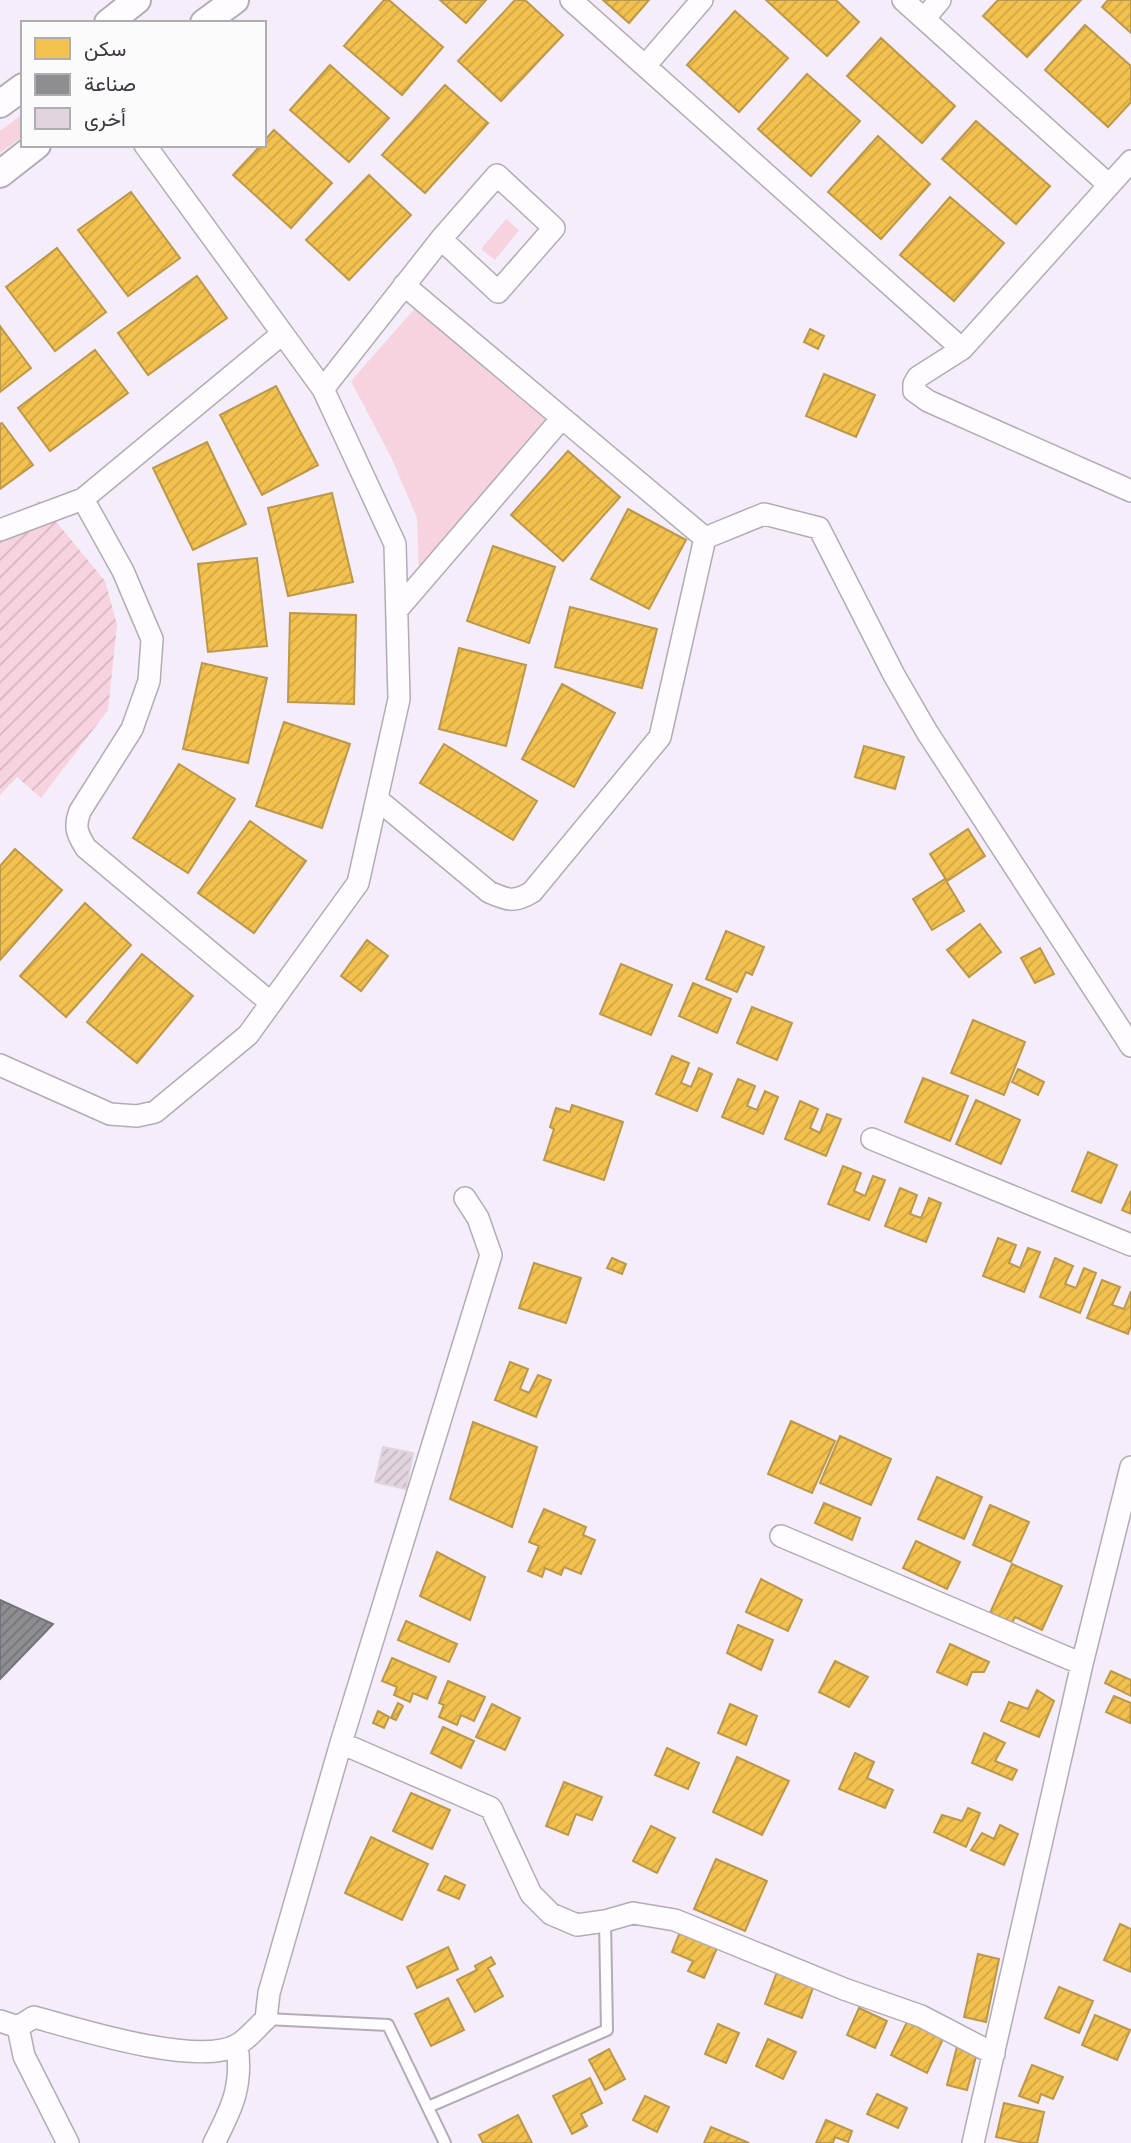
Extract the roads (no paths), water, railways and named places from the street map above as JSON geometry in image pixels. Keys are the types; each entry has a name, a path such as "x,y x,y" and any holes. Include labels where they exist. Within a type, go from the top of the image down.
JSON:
{"street":[{"path":"111,21 138,0"},
{"path":"207,21 235,0"},
{"path":"572,0 962,349"},
{"path":"645,66 702,0"},
{"path":"903,0 1109,185"},
{"path":"924,19 940,0"},
{"path":"0,104 21,88"},
{"path":"0,174 34,147"},
{"path":"0,1065 110,1114 137,1116 155,1112 248,1035 358,883 399,699 395,544 323,389 146,147"},
{"path":"1131,161 962,349 918,377 914,384 915,391 928,401 1131,491"},
{"path":"323,389 441,239 497,176 554,228 498,292 441,239"},
{"path":"404,285 705,538"},
{"path":"0,530 83,499 282,334"},
{"path":"397,610 562,418"},
{"path":"83,499 123,571 152,639 149,681 132,729 80,811 76,822 77,834 86,848 271,1003"},
{"path":"705,538 764,514 819,528 894,675 927,732 1131,1046"},
{"path":"376,799 489,892 505,900 520,899 532,892 660,737 705,538"},
{"path":"872,1139 1131,1245"},
{"path":"68,2143 9,2024 34,2017 169,2050 214,2050 237,2045 266,2019 269,1993 341,1744 491,1255 478,1218 465,1198"},
{"path":"973,2143 1082,1664 1131,1467"},
{"path":"782,1536 1082,1664"},
{"path":"341,1744 491,1808 531,1894 551,1914 577,1925 633,1913 675,1920 844,1989 921,2017 994,2054"},
{"path":"214,2143 234,2105 239,2061 237,2045"}],"lane":[{"path":"428,2107 607,2031 605,1921"},
{"path":"266,2019 387,2025 445,2143"}]}
